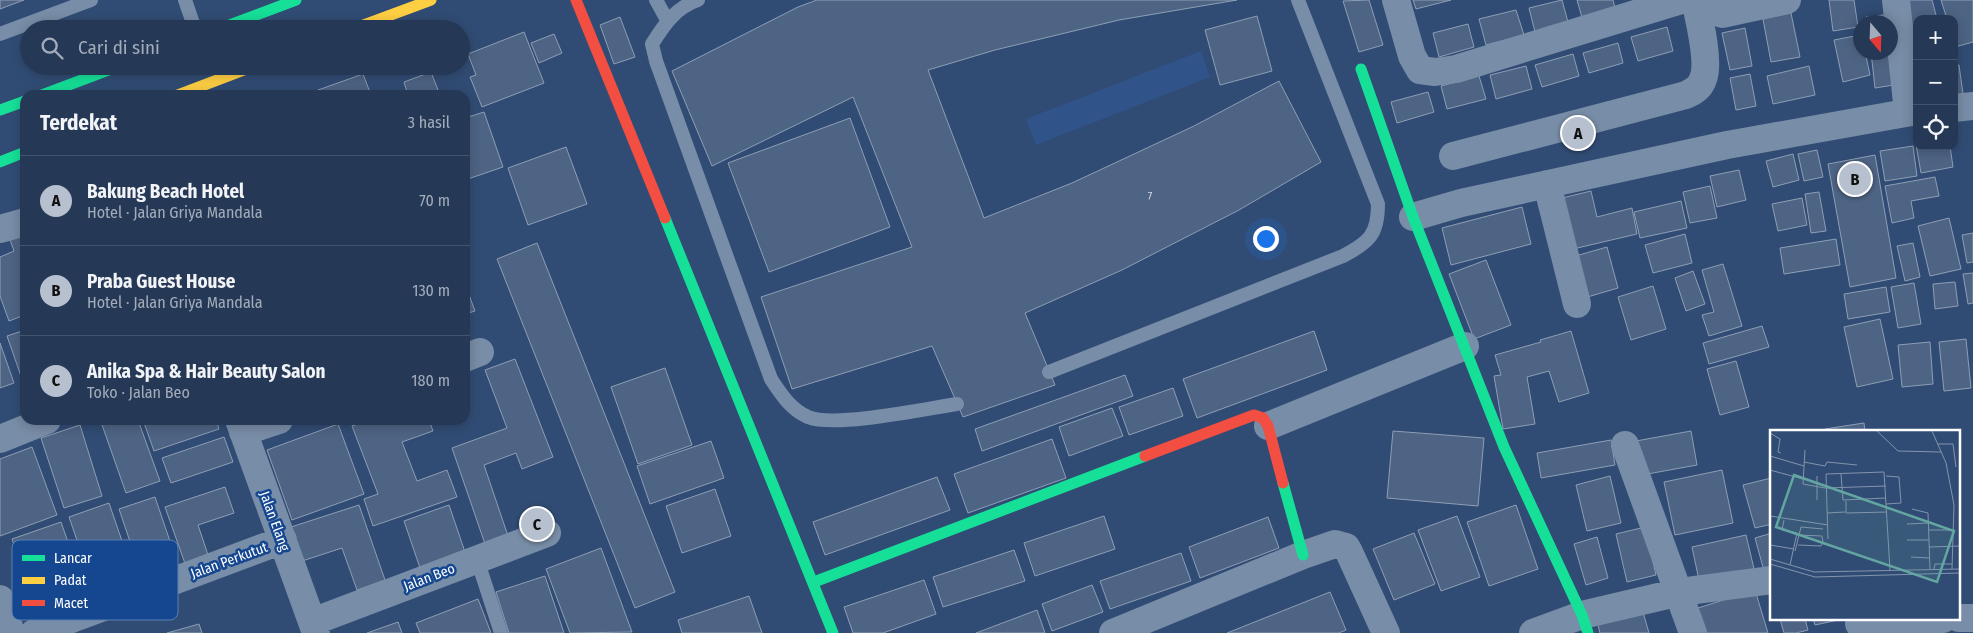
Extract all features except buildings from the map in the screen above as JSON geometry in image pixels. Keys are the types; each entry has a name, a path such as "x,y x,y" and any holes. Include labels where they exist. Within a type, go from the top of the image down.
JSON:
{"street":[{"path":"243,20 296,0"},
{"path":"377,20 431,0"},
{"path":"576,0 814,582 833,633"},
{"path":"1396,0 1412,56 1420,70 1435,72 1456,69 1681,0"},
{"path":"1453,156 1686,95 1698,89 1704,78 1705,54 1695,0"},
{"path":"1721,7 1787,0"},
{"path":"1413,216 1461,203 1735,143 1912,112 1896,0"},
{"path":"1361,69 1413,216 1504,447 1585,624"},
{"path":"55,90 95,75"},
{"path":"192,90 231,75"},
{"path":"0,110 20,103"},
{"path":"1958,108 1973,106"},
{"path":"0,162 20,154"},
{"path":"1547,184 1577,304"},
{"path":"0,229 20,223"},
{"path":"1268,426 1464,346"},
{"path":"814,582 1245,418 1259,416 1263,418 1268,426 1303,555"},
{"path":"0,439 35,425"},
{"name":"Jalan Elang","path":"241,426 314,627"},
{"path":"1625,445 1660,544 1680,592 1693,633"},
{"name":"Jalan Beo","path":"314,627 547,533"},
{"name":"Jalan Perkutut","path":"178,579 282,540"},
{"path":"1113,633 1303,555 1336,544 1346,547 1386,633"},
{"path":"1533,633 1585,624 1680,592 1770,580"},
{"path":"0,599 11,633"},
{"path":"1960,618 1973,618"},
{"name":"Jalan Perkutut","path":"34,633 69,620"},
{"path":"1860,625 1929,620"}],"lane":[{"path":"37,20 91,0"},
{"path":"185,0 192,20"},
{"path":"250,0 256,15"},
{"path":"656,0 667,20"},
{"path":"698,0 689,3 667,20 652,44 656,61 771,379 788,404 808,417 833,421 957,404"},
{"path":"1049,372 1343,256 1360,247 1373,235 1378,221 1378,204 1298,0"},
{"path":"0,34 20,27"},
{"path":"214,75 216,81"},
{"path":"477,560 501,633"}],"water":[{"path":"1201,51 1210,77 1036,145 1026,119"}],"traffic: fast":[{"path":"243,20 296,0"},
{"path":"1361,69 1413,217 1504,447 1582,615 1588,633"},
{"path":"55,90 95,75"},
{"path":"0,110 20,103"},
{"path":"0,162 20,154"},
{"path":"665,218 833,633"},
{"path":"814,582 1145,456"},
{"path":"1283,483 1303,555"}],"traffic: slow":[{"path":"377,20 431,0"},
{"path":"191,90 230,75"}],"traffic: jam":[{"path":"576,0 665,218"},
{"path":"1145,456 1254,415 1263,418 1268,426 1283,483"}],"place":[{"name":"Bakung Beach Hotel","path":"1578,133"},
{"name":"Praba Guest House","path":"1855,179"},
{"name":"Anika Spa & Hair Beauty Salon","path":"537,524"}]}
